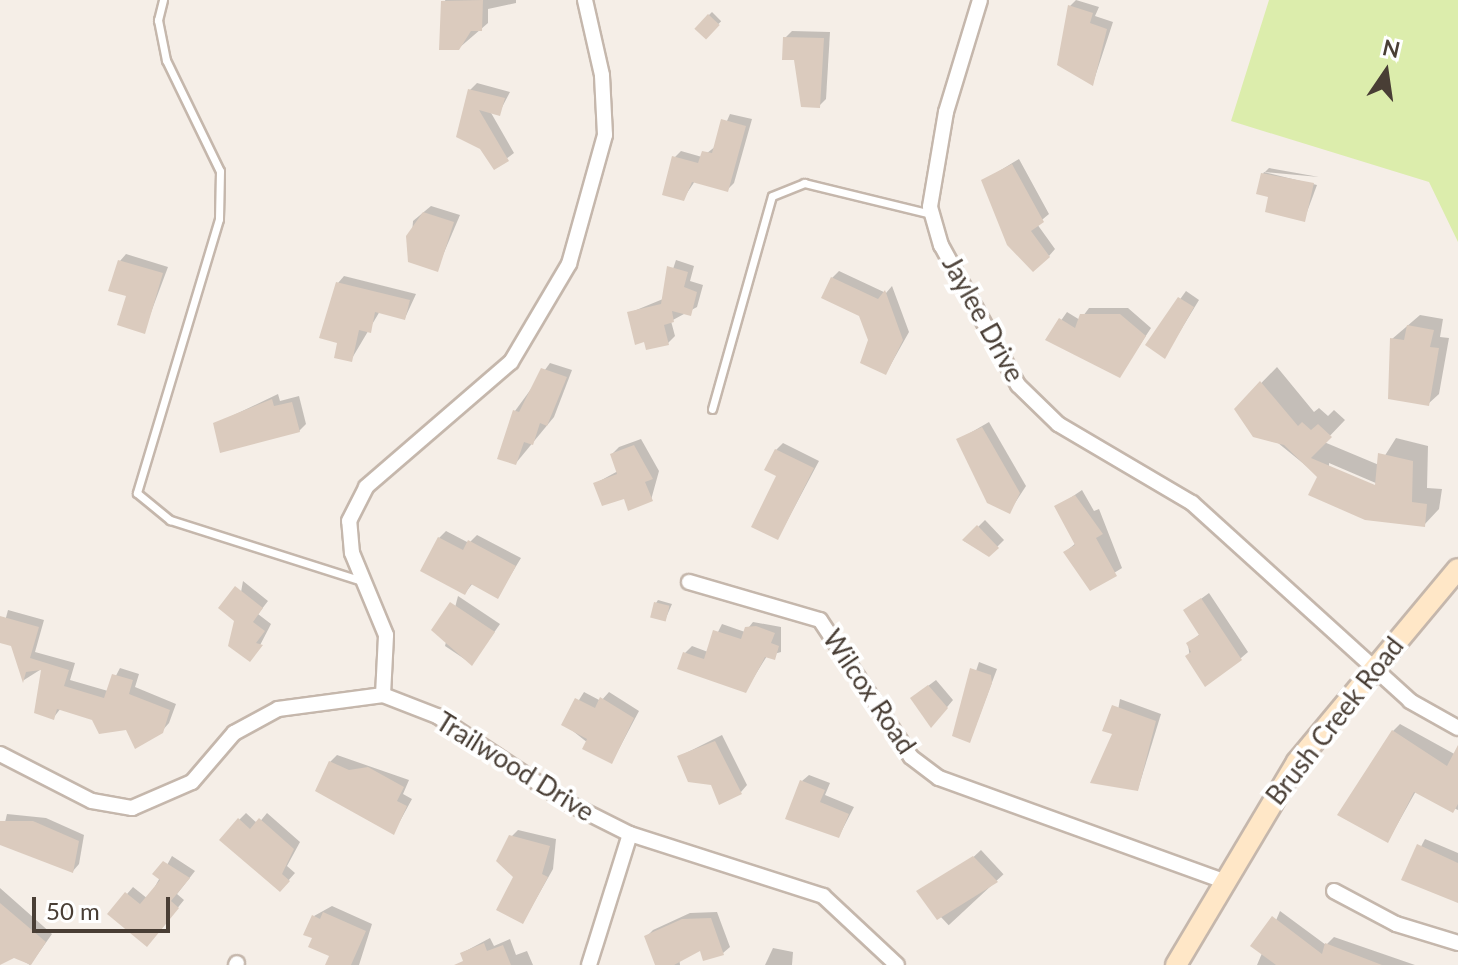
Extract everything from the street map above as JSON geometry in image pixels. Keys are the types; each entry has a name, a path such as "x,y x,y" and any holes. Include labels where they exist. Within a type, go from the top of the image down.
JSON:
{"street":[{"path":"0,754 92,801 132,808 192,782 234,733 278,709 383,695 386,635 352,553 349,521 366,487 511,362 548,306 590,210 605,135 602,75 585,0"},
{"name":"Jaylee Drive","path":"980,0 933,168 931,214 949,259 1033,402 1192,503 1410,701 1458,728"},
{"name":"Brush Creek Road","path":"1176,965 1279,788 1373,668 1458,569"},
{"name":"Wilcox Road","path":"689,582 820,620 911,757 939,778 1224,881"},
{"name":"Trailwood Drive","path":"383,695 463,730 568,803 630,834 823,896 897,965"},
{"path":"589,965 630,834"},
{"path":"1334,891 1396,924 1458,943"}],"lane":[{"path":"163,0 158,20 166,60 220,171 219,219 137,493 170,520 367,583"},
{"path":"712,409 772,196 804,183 931,214"}],"green space":[{"path":"1269,0 1458,0 1458,242 1429,182 1231,121"}],"building":[{"path":"483,0 482,31 471,31 459,50 439,50 441,1"},
{"path":"1068,5 1093,13 1090,23 1107,29 1093,86 1057,65"},
{"path":"708,14 720,25 706,40 694,29"},
{"path":"783,37 824,38 820,108 801,107 794,60 782,60"},
{"path":"468,89 505,98 500,116 479,110 509,161 494,170 480,149 456,137"},
{"path":"721,119 746,126 728,192 692,182 684,201 662,195 672,156 698,163 702,151 712,153"},
{"path":"1012,164 1044,222 1031,231 1050,257 1033,272 1007,245 981,180"},
{"path":"1261,173 1314,183 1305,222 1265,212 1268,197 1256,194"},
{"path":"423,212 454,222 438,272 408,262 406,236"},
{"path":"118,260 163,273 145,334 117,325 126,296 108,291"},
{"path":"667,266 688,272 684,287 697,292 691,316 672,311 674,322 664,325 669,345 646,350 644,342 635,345 627,312 661,304"},
{"path":"831,277 878,299 885,290 903,340 886,375 860,363 868,340 859,316 821,298"},
{"path":"336,282 410,300 405,320 375,312 371,333 359,330 352,362 334,358 337,343 319,338"},
{"path":"1178,297 1194,307 1165,359 1145,345"},
{"path":"1080,314 1120,314 1146,336 1120,378 1045,340 1059,318 1075,328"},
{"path":"1407,325 1434,330 1430,347 1439,348 1429,406 1388,399 1390,338 1404,340"},
{"path":"541,368 567,377 547,426 540,423 533,445 524,442 516,465 497,459 513,410 519,412"},
{"path":"1260,381 1298,426 1302,422 1311,430 1318,424 1332,437 1311,458 1375,485 1378,453 1413,461 1412,502 1427,504 1425,527 1365,520 1308,495 1317,477 1284,445 1253,437 1234,409"},
{"path":"272,399 274,406 292,402 300,432 220,453 213,423"},
{"path":"982,427 1020,493 1010,514 987,503 956,439"},
{"path":"634,445 653,479 645,482 653,501 628,511 624,499 602,506 593,483 617,474 610,454"},
{"path":"775,449 814,468 778,540 751,527 776,476 764,470"},
{"path":"1075,495 1103,534 1096,538 1117,576 1090,591 1063,552 1075,545 1054,506"},
{"path":"977,525 999,548 989,557 962,540"},
{"path":"438,537 463,550 468,540 516,566 498,599 471,584 465,595 420,571"},
{"path":"235,586 263,608 253,622 265,631 256,643 263,645 250,662 228,646 234,621 218,608"},
{"path":"1201,598 1242,660 1205,687 1185,656 1191,652 1186,643 1199,635 1183,610"},
{"path":"450,602 495,632 472,666 431,630"},
{"path":"654,602 670,606 666,621 650,618"},
{"path":"0,616 39,627 30,658 69,670 64,686 104,698 112,674 133,680 129,694 170,710 163,733 135,749 126,730 99,734 92,720 57,709 54,720 34,713 41,670 26,672 23,683 11,646 0,643"},
{"path":"756,626 775,633 771,643 779,646 775,660 765,657 746,693 677,669 683,652 704,659 713,630 741,639 745,627"},
{"path":"970,668 991,675 992,683 970,743 952,736"},
{"path":"928,685 948,708 931,728 910,698"},
{"path":"600,697 634,718 612,764 582,749 587,739 561,725 575,698 595,708"},
{"path":"1112,705 1156,721 1138,791 1090,783 1112,734 1102,731"},
{"path":"1392,730 1447,766 1458,745 1458,804 1453,813 1414,792 1388,843 1337,815"},
{"path":"715,741 742,794 719,805 711,785 688,782 677,756"},
{"path":"329,761 349,770 368,767 404,787 397,801 407,806 394,835 315,791"},
{"path":"800,780 825,790 820,802 849,814 839,838 785,819"},
{"path":"238,818 250,829 259,818 294,849 282,874 290,881 280,892 219,840"},
{"path":"0,821 33,821 79,841 73,873 0,845"},
{"path":"509,835 550,846 542,874 548,877 523,924 496,910 513,877 496,861"},
{"path":"1417,844 1458,863 1458,903 1401,880"},
{"path":"973,856 998,882 937,920 916,891"},
{"path":"163,861 190,878 171,901 179,908 147,947 107,914 125,892 140,904 160,880 152,874"},
{"path":"0,903 46,942 31,965 14,958 0,965"},
{"path":"323,912 366,931 351,965 325,965 329,956 308,947 312,938 303,935 312,915 320,919"},
{"path":"1272,916 1322,954 1325,943 1382,965 1276,965 1250,946"},
{"path":"711,918 724,955 703,961 700,951 674,965 655,965 644,936 682,919"},
{"path":"484,943 487,951 503,945 511,965 454,965 463,961 460,953"}]}
